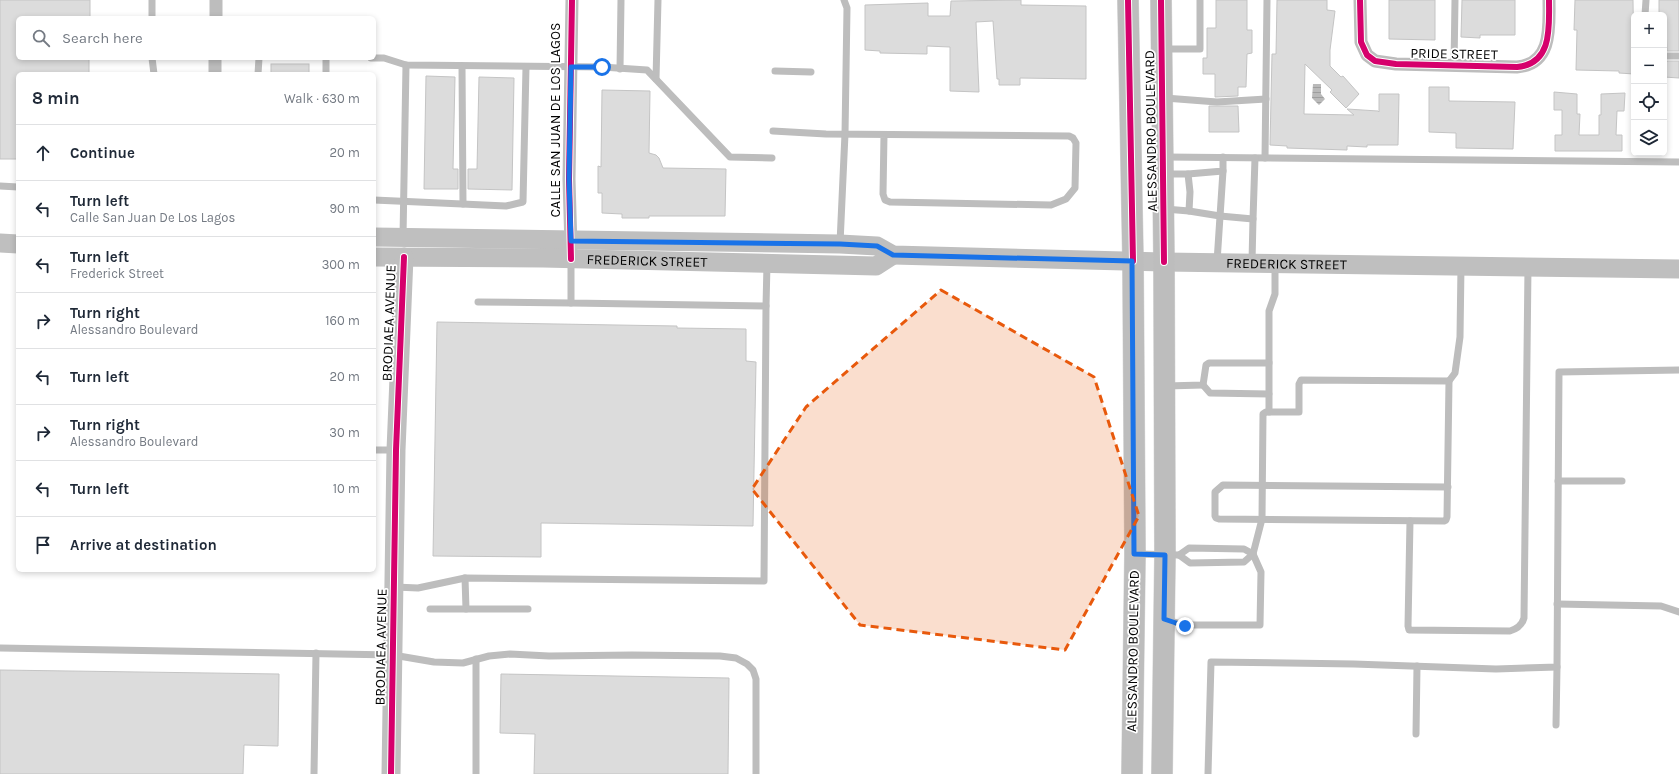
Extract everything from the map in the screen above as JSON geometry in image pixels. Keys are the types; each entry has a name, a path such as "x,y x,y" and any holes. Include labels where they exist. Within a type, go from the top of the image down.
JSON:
{"main road":[{"name":"ALESSANDRO BOULEVARD","path":"1128,0 1134,554 1132,774"},
{"name":"ALESSANDRO BOULEVARD","path":"1162,0 1164,386 1172,555 1164,619 1162,774"},
{"name":"FREDERICK STREET","path":"376,237 840,244 877,246 893,255 1164,262 1679,269"},
{"path":"0,243 16,244"},
{"path":"710,263 716,257 728,254 829,254 840,244"},
{"name":"FREDERICK STREET","path":"376,257 571,259 876,266 893,255"},
{"name":"BRODIAEA AVENUE","path":"391,774 396,450 404,257"}],"street":[{"path":"216,0 216,16"},
{"name":"CALLE SAN JUAN DE LOS LAGOS","path":"571,259 569,179 572,0"},
{"name":"PRIDE STREET","path":"1360,0 1361,42 1364,52 1375,61 1388,64 1523,67 1532,63 1538,58 1545,47 1548,38 1549,0"},
{"path":"215,60 215,72"}],"lane":[{"path":"152,0 152,16"},
{"path":"620,69 621,0"},
{"path":"656,79 658,0"},
{"path":"840,244 845,134 847,8 844,0"},
{"path":"1162,49 1200,49 1200,0"},
{"path":"1265,158 1267,0"},
{"path":"1454,66 1455,0"},
{"path":"1645,12 1646,0"},
{"path":"1667,56 1679,56"},
{"path":"376,58 384,58 406,65 602,67 647,70 730,157 772,158"},
{"path":"152,60 154,72"},
{"path":"258,60 258,72"},
{"path":"326,60 326,72"},
{"path":"403,238 406,65"},
{"path":"462,66 463,204"},
{"path":"376,200 404,200 506,206 523,202 526,67"},
{"path":"775,71 811,72"},
{"path":"1162,98 1217,102 1266,99"},
{"path":"773,131 884,135 1069,136 1073,138 1076,143 1075,188 1066,199 1051,205 890,202 885,200 882,194 884,135"},
{"path":"1643,156 1643,161"},
{"path":"1217,262 1224,158"},
{"path":"1163,166 1224,158 1679,162"},
{"path":"1252,263 1255,158"},
{"path":"1163,166 1188,174 1224,171"},
{"path":"1188,174 1190,192 1189,211"},
{"path":"0,186 16,187"},
{"path":"1164,208 1253,219"},
{"path":"571,259 571,303"},
{"path":"1269,412 1269,312 1275,294 1275,263"},
{"path":"394,587 418,588 465,578 764,581 767,264"},
{"path":"1448,487 1223,485 1215,492 1215,516 1219,519 1446,520 1448,487 1449,381 1455,373 1460,337 1461,266"},
{"path":"1410,521 1408,626 1410,630 1510,631 1516,629 1523,623 1528,267"},
{"path":"478,302 766,306"},
{"path":"1269,363 1209,363 1206,365 1203,385 1210,393 1269,394"},
{"path":"1556,725 1559,372 1679,370"},
{"path":"1134,554 1172,555 1190,563 1244,562 1253,554 1262,519 1263,414 1266,412 1299,412 1299,384 1301,380 1449,381"},
{"path":"1164,386 1203,385"},
{"path":"376,450 396,450"},
{"path":"1558,481 1622,482"},
{"path":"1164,619 1185,626 1260,625 1261,572 1253,554 1244,549 1190,548 1172,555"},
{"path":"465,578 466,609"},
{"path":"1557,604 1661,606 1679,612"},
{"path":"430,609 528,610"},
{"path":"0,648 393,655 434,662 463,663 489,656 510,654 549,656 691,655 736,658 747,664 753,670 756,679 756,774"},
{"path":"314,774 316,653"},
{"path":"476,659 476,774"},
{"path":"1208,774 1211,662 1354,664 1496,670 1557,667"},
{"path":"1416,734 1417,666"}],"highlighted area":[{"path":"941,290 1094,377 1139,516 1065,650 860,625 752,489 806,407"}],"shaded area":[{"path":"1313,84 1321,84 1321,94 1325,99 1319,105 1312,98"}],"building":[{"path":"0,0 90,0 90,16 16,16 16,60 89,60 89,72 16,72 16,159 0,159"},
{"path":"1021,0 1021,5 1086,6 1086,79 1020,78 1020,85 999,85 999,79 997,79 993,21 976,22 979,92 950,91 950,47 927,46 927,54 880,53 880,51 865,50 865,5 928,3 928,16 950,16 951,1"},
{"path":"1216,0 1247,0 1247,30 1252,30 1252,53 1247,54 1246,87 1238,87 1238,96 1215,97 1215,74 1203,74 1203,58 1207,58 1207,28 1216,28"},
{"path":"1277,0 1327,0 1327,10 1335,11 1330,50 1330,66 1341,77 1343,76 1359,94 1346,108 1330,92 1332,90 1305,64 1304,114 1354,115 1347,109 1379,112 1379,94 1399,94 1398,145 1367,145 1367,147 1347,146 1347,150 1287,148 1287,146 1270,145 1272,54 1276,54"},
{"path":"1389,0 1435,0 1435,40 1389,39"},
{"path":"1462,0 1515,0 1515,35 1480,35 1480,38 1461,37"},
{"path":"1575,0 1633,0 1633,12 1631,12 1631,74 1619,73 1619,71 1576,70 1577,30 1574,30"},
{"path":"1659,0 1679,0 1679,51 1667,51 1667,12 1659,12"},
{"path":"1679,61 1679,78 1667,77 1667,62"},
{"path":"271,64 309,64 309,72 271,72"},
{"path":"426,76 455,77 453,169 458,169 458,189 424,189"},
{"path":"479,77 514,78 512,190 468,189 468,169 477,169"},
{"path":"1429,87 1449,87 1449,101 1515,102 1513,149 1456,148 1456,133 1429,132"},
{"path":"602,90 650,91 649,153 656,155 659,158 663,168 726,169 725,216 649,216 649,218 622,218 622,214 602,213 602,193 598,193 598,166 601,167"},
{"path":"1554,92 1577,94 1577,114 1580,114 1579,135 1599,135 1601,94 1625,93 1624,111 1617,111 1616,135 1622,135 1622,151 1555,151 1555,135 1562,135 1562,110 1554,110"},
{"path":"1209,106 1238,106 1239,132 1209,132"},
{"path":"437,322 677,326 677,328 746,329 746,361 756,362 753,526 541,523 541,557 433,556"},
{"path":"0,670 279,674 278,746 244,745 243,774 0,774"},
{"path":"501,674 729,678 728,774 534,774 535,734 500,733"}],"cycle path":[{"path":"571,259 569,179 572,0"},
{"path":"1128,0 1133,261"},
{"path":"1161,0 1164,262"},
{"path":"1360,0 1361,42 1367,55 1375,61 1396,64 1517,67 1529,64 1537,59 1543,51 1548,32 1549,0"},
{"path":"391,774 396,450 404,257"}],"route":[{"path":"602,67 571,67 569,179 571,241 840,244 877,246 893,255 1132,261 1134,554 1165,555 1164,619 1185,626"}]}
